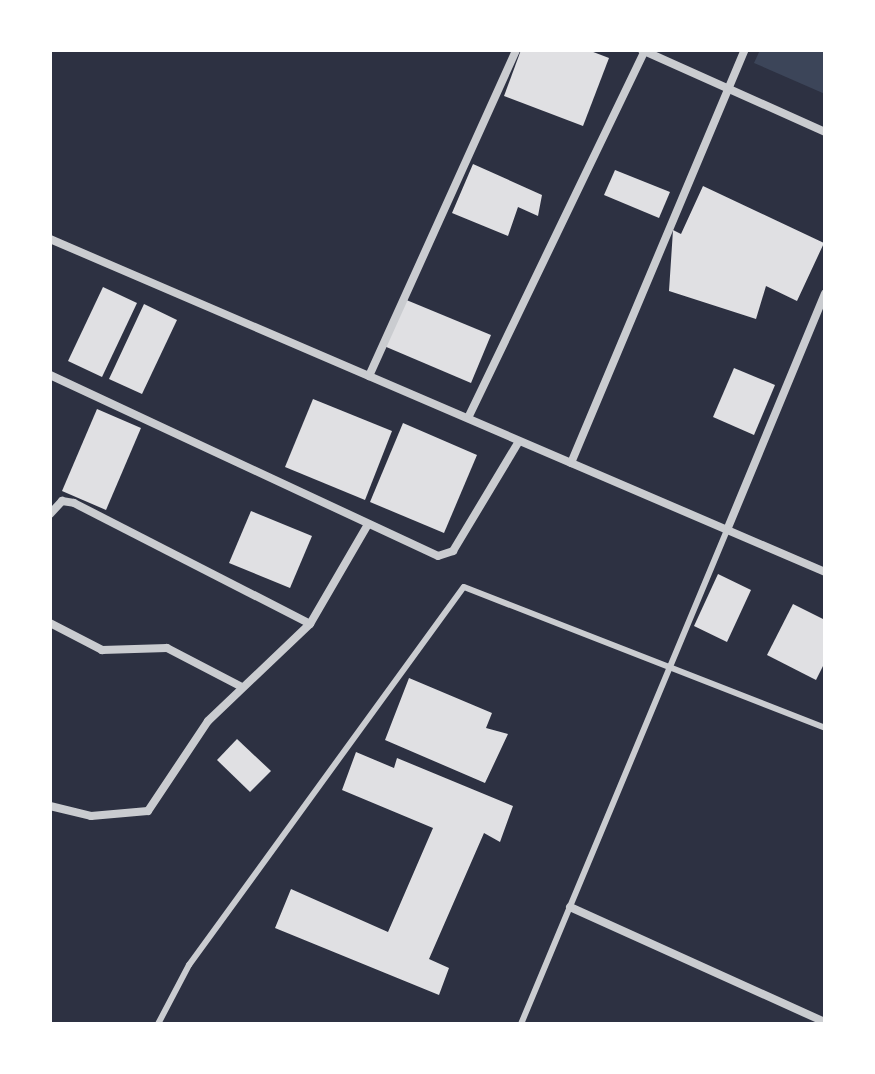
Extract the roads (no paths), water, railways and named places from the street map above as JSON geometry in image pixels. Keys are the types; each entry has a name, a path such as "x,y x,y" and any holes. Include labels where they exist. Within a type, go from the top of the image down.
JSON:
{"street":[{"path":"369,376 516,50"},
{"path":"571,463 745,50"},
{"path":"468,418 644,51 727,92 825,132"},
{"path":"50,239 468,418 518,443 825,572"},
{"path":"727,530 825,293"},
{"path":"50,375 367,526 447,556 518,443"},
{"path":"50,514 62,501 74,503 310,624"},
{"path":"50,806 91,816 148,811 208,721 310,624 367,526"},
{"path":"50,623 102,650 167,648 242,687"},
{"path":"570,907 825,1022"}],"lane":[{"path":"521,1024 727,530"},
{"path":"158,1024 189,965 456,591 473,588 825,728"}]}
